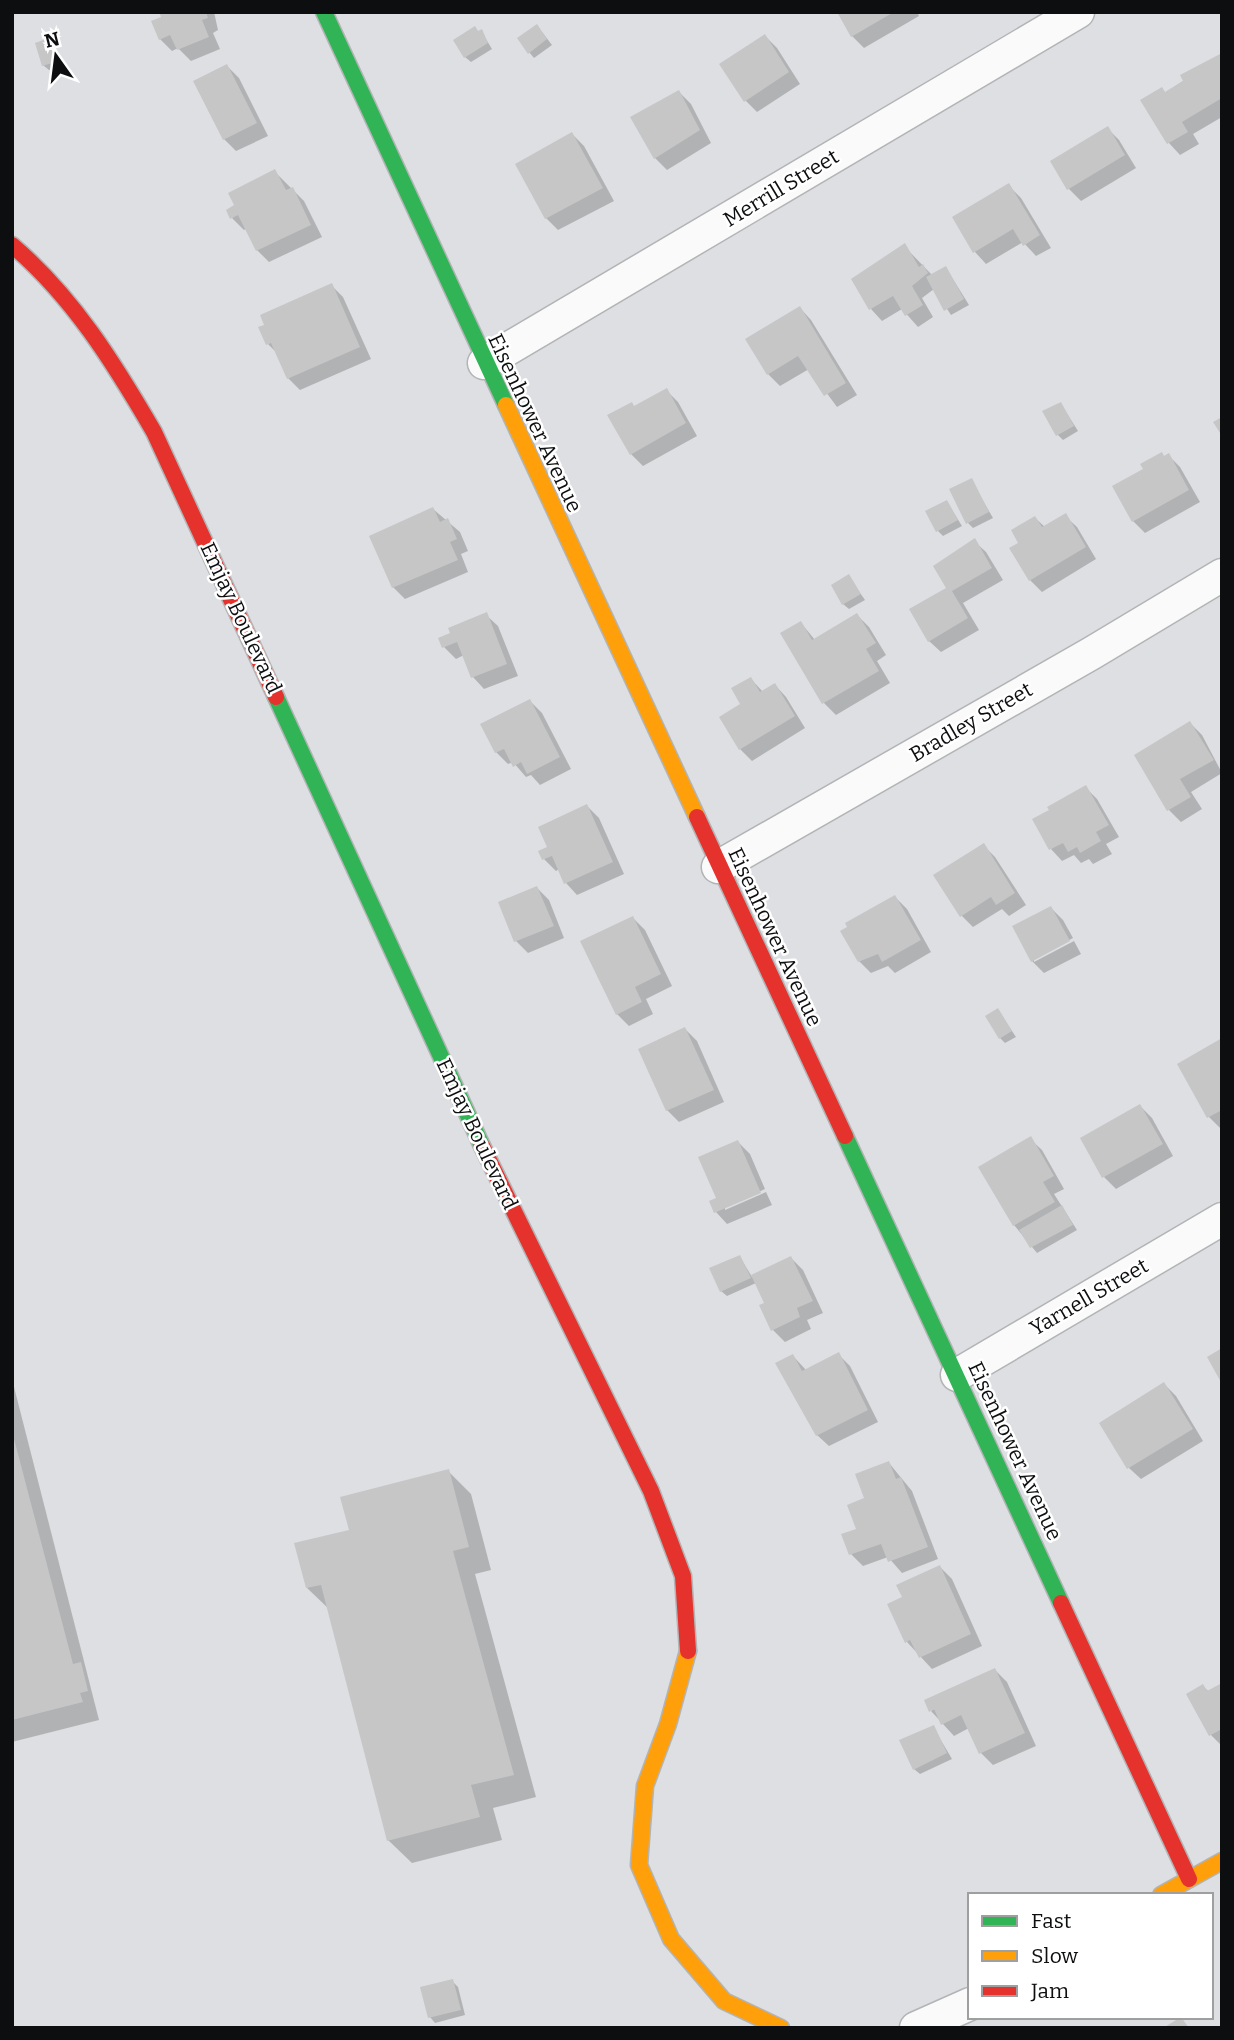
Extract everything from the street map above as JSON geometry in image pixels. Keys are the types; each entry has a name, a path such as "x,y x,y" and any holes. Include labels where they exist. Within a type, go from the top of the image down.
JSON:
{"street":[{"name":"Eisenhower Avenue","path":"324,12 484,363 957,1375 1189,1879"},
{"name":"Merrill Street","path":"484,363 1078,12"},
{"name":"Emjay Boulevard","path":"12,245 31,260 101,341 154,432 522,1232 651,1491 683,1576 688,1650 668,1724 645,1786 639,1865 671,1939 724,2001 781,2028"},
{"name":"Bradley Street","path":"719,867 1092,653 1222,575"},
{"name":"Yarnell Street","path":"957,1375 1222,1219"},
{"path":"1164,1893 1222,1861"},
{"path":"916,2028 968,2005"}],"building":[{"path":"159,12 206,12 208,18 202,20 209,37 177,50 170,35 159,40 151,21 161,17"},
{"path":"837,12 894,12 851,37"},
{"path":"537,24 547,39 528,54 517,38"},
{"path":"475,26 478,31 482,29 488,43 464,58 453,40"},
{"path":"765,34 789,72 744,102 719,64"},
{"path":"49,38 56,62 42,66 35,43"},
{"path":"1222,53 1222,98 1182,122 1188,132 1167,144 1140,100 1162,87 1165,92 1183,81 1180,75"},
{"path":"227,64 257,123 223,140 193,81"},
{"path":"679,90 700,130 654,159 630,117"},
{"path":"1108,126 1125,155 1067,190 1050,161"},
{"path":"572,132 603,188 545,219 515,164"},
{"path":"275,169 286,190 293,187 311,225 256,251 238,215 230,219 226,210 234,205 228,193"},
{"path":"1009,183 1040,235 1023,246 1013,229 973,253 952,217"},
{"path":"905,243 919,267 923,264 928,273 912,286 923,305 905,316 893,296 869,310 851,279"},
{"path":"946,266 964,299 944,311 926,277"},
{"path":"332,283 360,347 287,379 271,343 266,345 258,327 264,325 260,315"},
{"path":"800,306 846,383 824,396 798,356 767,375 745,339"},
{"path":"667,388 686,423 630,455 607,415 632,402 634,406"},
{"path":"1061,402 1074,426 1056,436 1042,411"},
{"path":"1222,417 1222,436 1213,422"},
{"path":"1162,452 1164,456 1169,453 1189,490 1132,522 1112,486 1143,469 1140,464"},
{"path":"972,478 989,512 966,524 949,489"},
{"path":"947,500 958,520 936,532 925,511"},
{"path":"433,507 440,522 448,518 457,539 450,542 458,560 392,588 369,536"},
{"path":"1066,513 1086,547 1029,581 1009,548 1018,543 1011,530 1035,516 1042,527"},
{"path":"975,538 992,568 952,591 968,618 928,642 909,609 946,588 933,566"},
{"path":"849,574 861,594 842,605 831,585"},
{"path":"487,612 507,664 471,678 457,642 442,648 438,638 450,633 448,628"},
{"path":"857,613 876,643 866,649 879,671 822,704 780,633 801,621 812,640"},
{"path":"751,677 760,692 775,683 795,716 739,750 719,717 740,704 731,688"},
{"path":"530,699 560,757 527,774 521,762 513,767 504,749 495,753 480,724"},
{"path":"1190,721 1214,760 1180,779 1191,797 1167,811 1134,755"},
{"path":"1086,785 1109,825 1096,832 1101,841 1080,853 1077,847 1068,852 1063,843 1049,850 1032,819 1049,810 1047,807"},
{"path":"587,804 613,862 564,884 552,856 542,860 538,851 547,847 538,827"},
{"path":"984,843 1015,893 996,905 991,897 960,917 933,875"},
{"path":"537,886 554,926 514,942 498,902"},
{"path":"895,895 921,940 882,962 878,954 858,962 840,931 847,927 845,923"},
{"path":"1051,906 1070,941 1031,962 1012,926"},
{"path":"633,916 661,974 635,987 642,1002 616,1015 580,941"},
{"path":"998,1008 1012,1031 999,1039 985,1016"},
{"path":"685,1027 714,1090 666,1111 638,1049"},
{"path":"1222,1038 1222,1110 1207,1118 1177,1064"},
{"path":"1140,1104 1163,1144 1102,1178 1080,1138"},
{"path":"1031,1136 1054,1176 1043,1182 1055,1202 1013,1226 978,1167"},
{"path":"738,1140 761,1193 714,1213 709,1201 716,1198 698,1157"},
{"path":"1062,1205 1073,1225 1030,1248 1019,1230"},
{"path":"740,1255 751,1278 720,1292 709,1268"},
{"path":"791,1256 813,1301 797,1308 800,1317 771,1331 759,1305 764,1303 751,1275"},
{"path":"1222,1348 1222,1384 1207,1357"},
{"path":"839,1352 868,1410 816,1436 775,1363 793,1354 802,1371"},
{"path":"1164,1382 1193,1429 1127,1469 1099,1423"},
{"path":"12,1431 73,1664 81,1662 88,1691 80,1693 83,1702 12,1720"},
{"path":"889,1461 896,1479 901,1477 928,1547 888,1562 881,1544 849,1555 841,1534 856,1529 847,1505 864,1498 855,1474"},
{"path":"449,1469 469,1547 453,1551 514,1775 471,1785 480,1817 387,1841 321,1585 306,1588 294,1543 349,1530 340,1497"},
{"path":"940,1565 971,1634 919,1658 910,1640 905,1643 887,1604 902,1597 896,1585"},
{"path":"995,1668 1025,1733 979,1754 961,1715 941,1725 934,1709 929,1712 924,1700"},
{"path":"1222,1683 1222,1729 1209,1736 1186,1694 1203,1684 1207,1691"},
{"path":"934,1725 947,1753 913,1770 899,1740"},
{"path":"453,1979 461,2010 428,2018 420,1987"},
{"path":"1182,2019 1189,2028 1163,2028"}],"traffic: fast":[{"path":"324,12 506,405"},
{"path":"276,697 482,1146"},
{"path":"845,1136 1061,1603"}],"traffic: slow":[{"path":"506,405 697,817"},
{"path":"688,1651 668,1724 645,1786 639,1865 671,1939 724,2001 781,2028"},
{"path":"1165,1893 1222,1861"}],"traffic: jam":[{"path":"12,245 54,286 91,332 154,432 276,697"},
{"path":"697,817 845,1136"},
{"path":"482,1146 651,1491 683,1576 688,1651"},
{"path":"1061,1603 1189,1879"}]}
